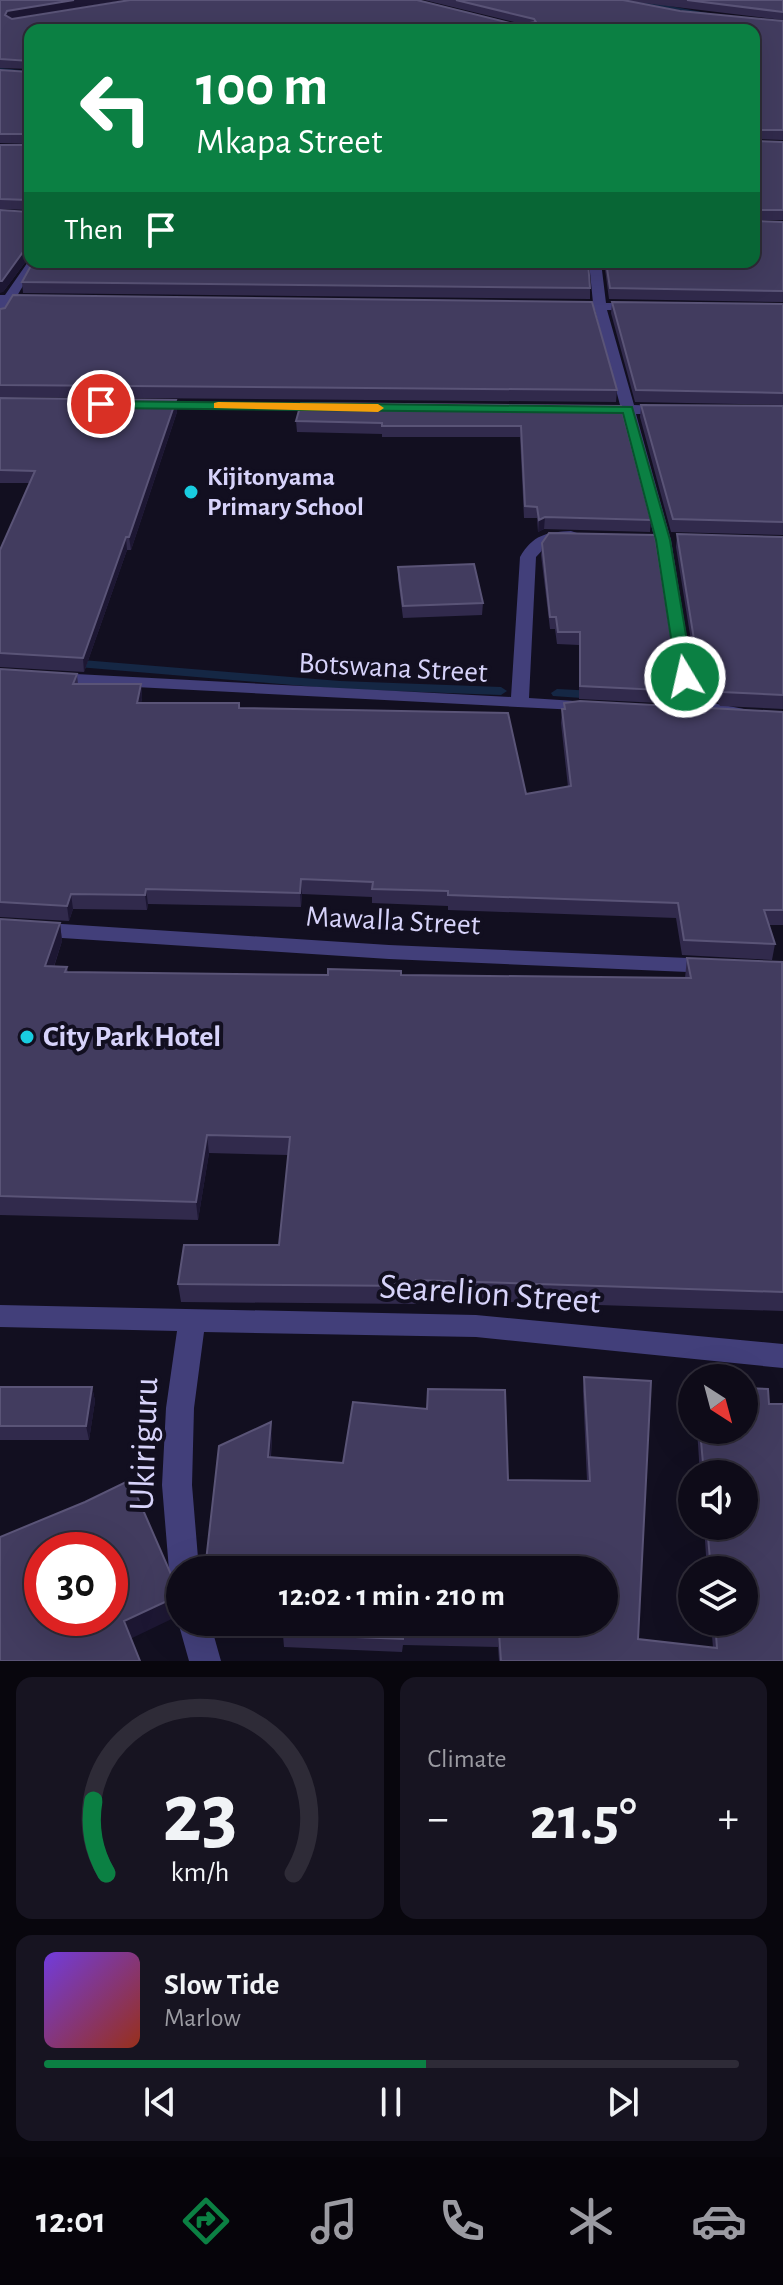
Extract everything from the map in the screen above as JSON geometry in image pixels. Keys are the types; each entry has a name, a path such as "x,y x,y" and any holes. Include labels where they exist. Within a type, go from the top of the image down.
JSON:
{"street":[{"path":"0,315 4,299 27,268"},
{"path":"596,268 600,307 663,540 689,704 758,717 678,713"},
{"path":"4,299 45,301"},
{"path":"554,306 646,308"},
{"path":"133,404 336,407"},
{"path":"584,409 690,410"},
{"path":"520,703 528,557 535,543 544,537 589,537"},
{"name":"Botswana Street","path":"0,675 615,709"},
{"name":"Mawalla Street","path":"0,927 389,952 739,968"},
{"name":"Searelion Street","path":"0,1316 476,1326 783,1356"},
{"name":"Ukiriguru","path":"183,1556 178,1470 180,1408 192,1320"},
{"path":"198,1636 205,1661"}],"building":[{"path":"0,0 74,0 7,11 5,15 12,19 130,0 417,0 514,24 24,24 24,61 0,59"},
{"path":"456,0 623,0 680,11 783,21 783,130 760,130 760,24 524,24 536,22"},
{"path":"687,0 783,0 783,12"},
{"path":"0,70 24,72 24,134 0,134"},
{"path":"760,141 783,142 783,210 760,210"},
{"path":"0,145 24,145 24,200 0,199"},
{"path":"0,210 24,212 24,251 2,281 0,281"},
{"path":"760,221 783,222 783,291 610,288 607,268 760,268"},
{"path":"30,268 588,268 590,288 22,282"},
{"path":"13,295 592,302 617,390 0,385 0,309 5,308"},
{"path":"612,302 783,304 783,393 636,390"},
{"path":"0,398 176,400 83,658 0,653 0,550 35,471 0,470"},
{"path":"301,403 621,406 651,520 545,517 539,520 537,507 525,506 521,426 382,426 382,423 296,421"},
{"path":"641,405 783,406 783,522 673,519"},
{"path":"549,533 655,535 680,691 580,686 580,632 558,632 556,617 550,617 542,543"},
{"path":"677,534 783,537 783,695 722,692 719,687 701,683"},
{"path":"474,564 483,603 403,606 398,567"},
{"path":"0,669 77,674 73,684 141,684 137,703 239,703 239,708 508,713 526,794 571,786 562,709 565,709 564,703 580,701 783,712 783,910 764,910 775,944 684,940 678,903 448,895 448,891 372,889 373,882 301,879 300,893 146,889 145,895 71,894 67,906 0,902"},
{"path":"0,919 60,923 45,966 67,967 65,972 328,975 328,969 401,971 401,975 691,978 687,958 782,962 783,1292 416,1280 416,1286 178,1284 184,1245 279,1245 290,1137 207,1135 196,1202 0,1196"},
{"path":"584,1377 651,1381 638,1639 717,1648 716,1636 758,1636 758,1556 710,1556 708,1540 758,1540 758,1460 703,1460 701,1444 758,1444 758,1389 768,1389 769,1404 783,1404 783,1661 501,1661 499,1636 618,1636 618,1556 207,1556 219,1446 271,1422 268,1457 343,1463 353,1402 427,1409 428,1389 505,1390 508,1480 590,1481"},
{"path":"0,1387 92,1387 86,1426 0,1426"},
{"path":"130,1480 166,1563 166,1602 128,1619 128,1532 24,1532 24,1636 128,1636 128,1631 140,1661 0,1661 0,1537"},
{"path":"331,1636 403,1636 403,1639"}],"waterway":[{"path":"628,0 715,15"},
{"path":"0,70 24,72"},
{"path":"70,663 340,685 501,691"},
{"path":"557,693 596,695"}],"slow traffic":[{"path":"218,406 378,408"}],"place":[{"name":"Kijitonyama Primary School","path":"191,492"},
{"name":"City Park Hotel","path":"27,1037"}],"route":[{"path":"101,404 628,409 663,540 685,677"}]}
